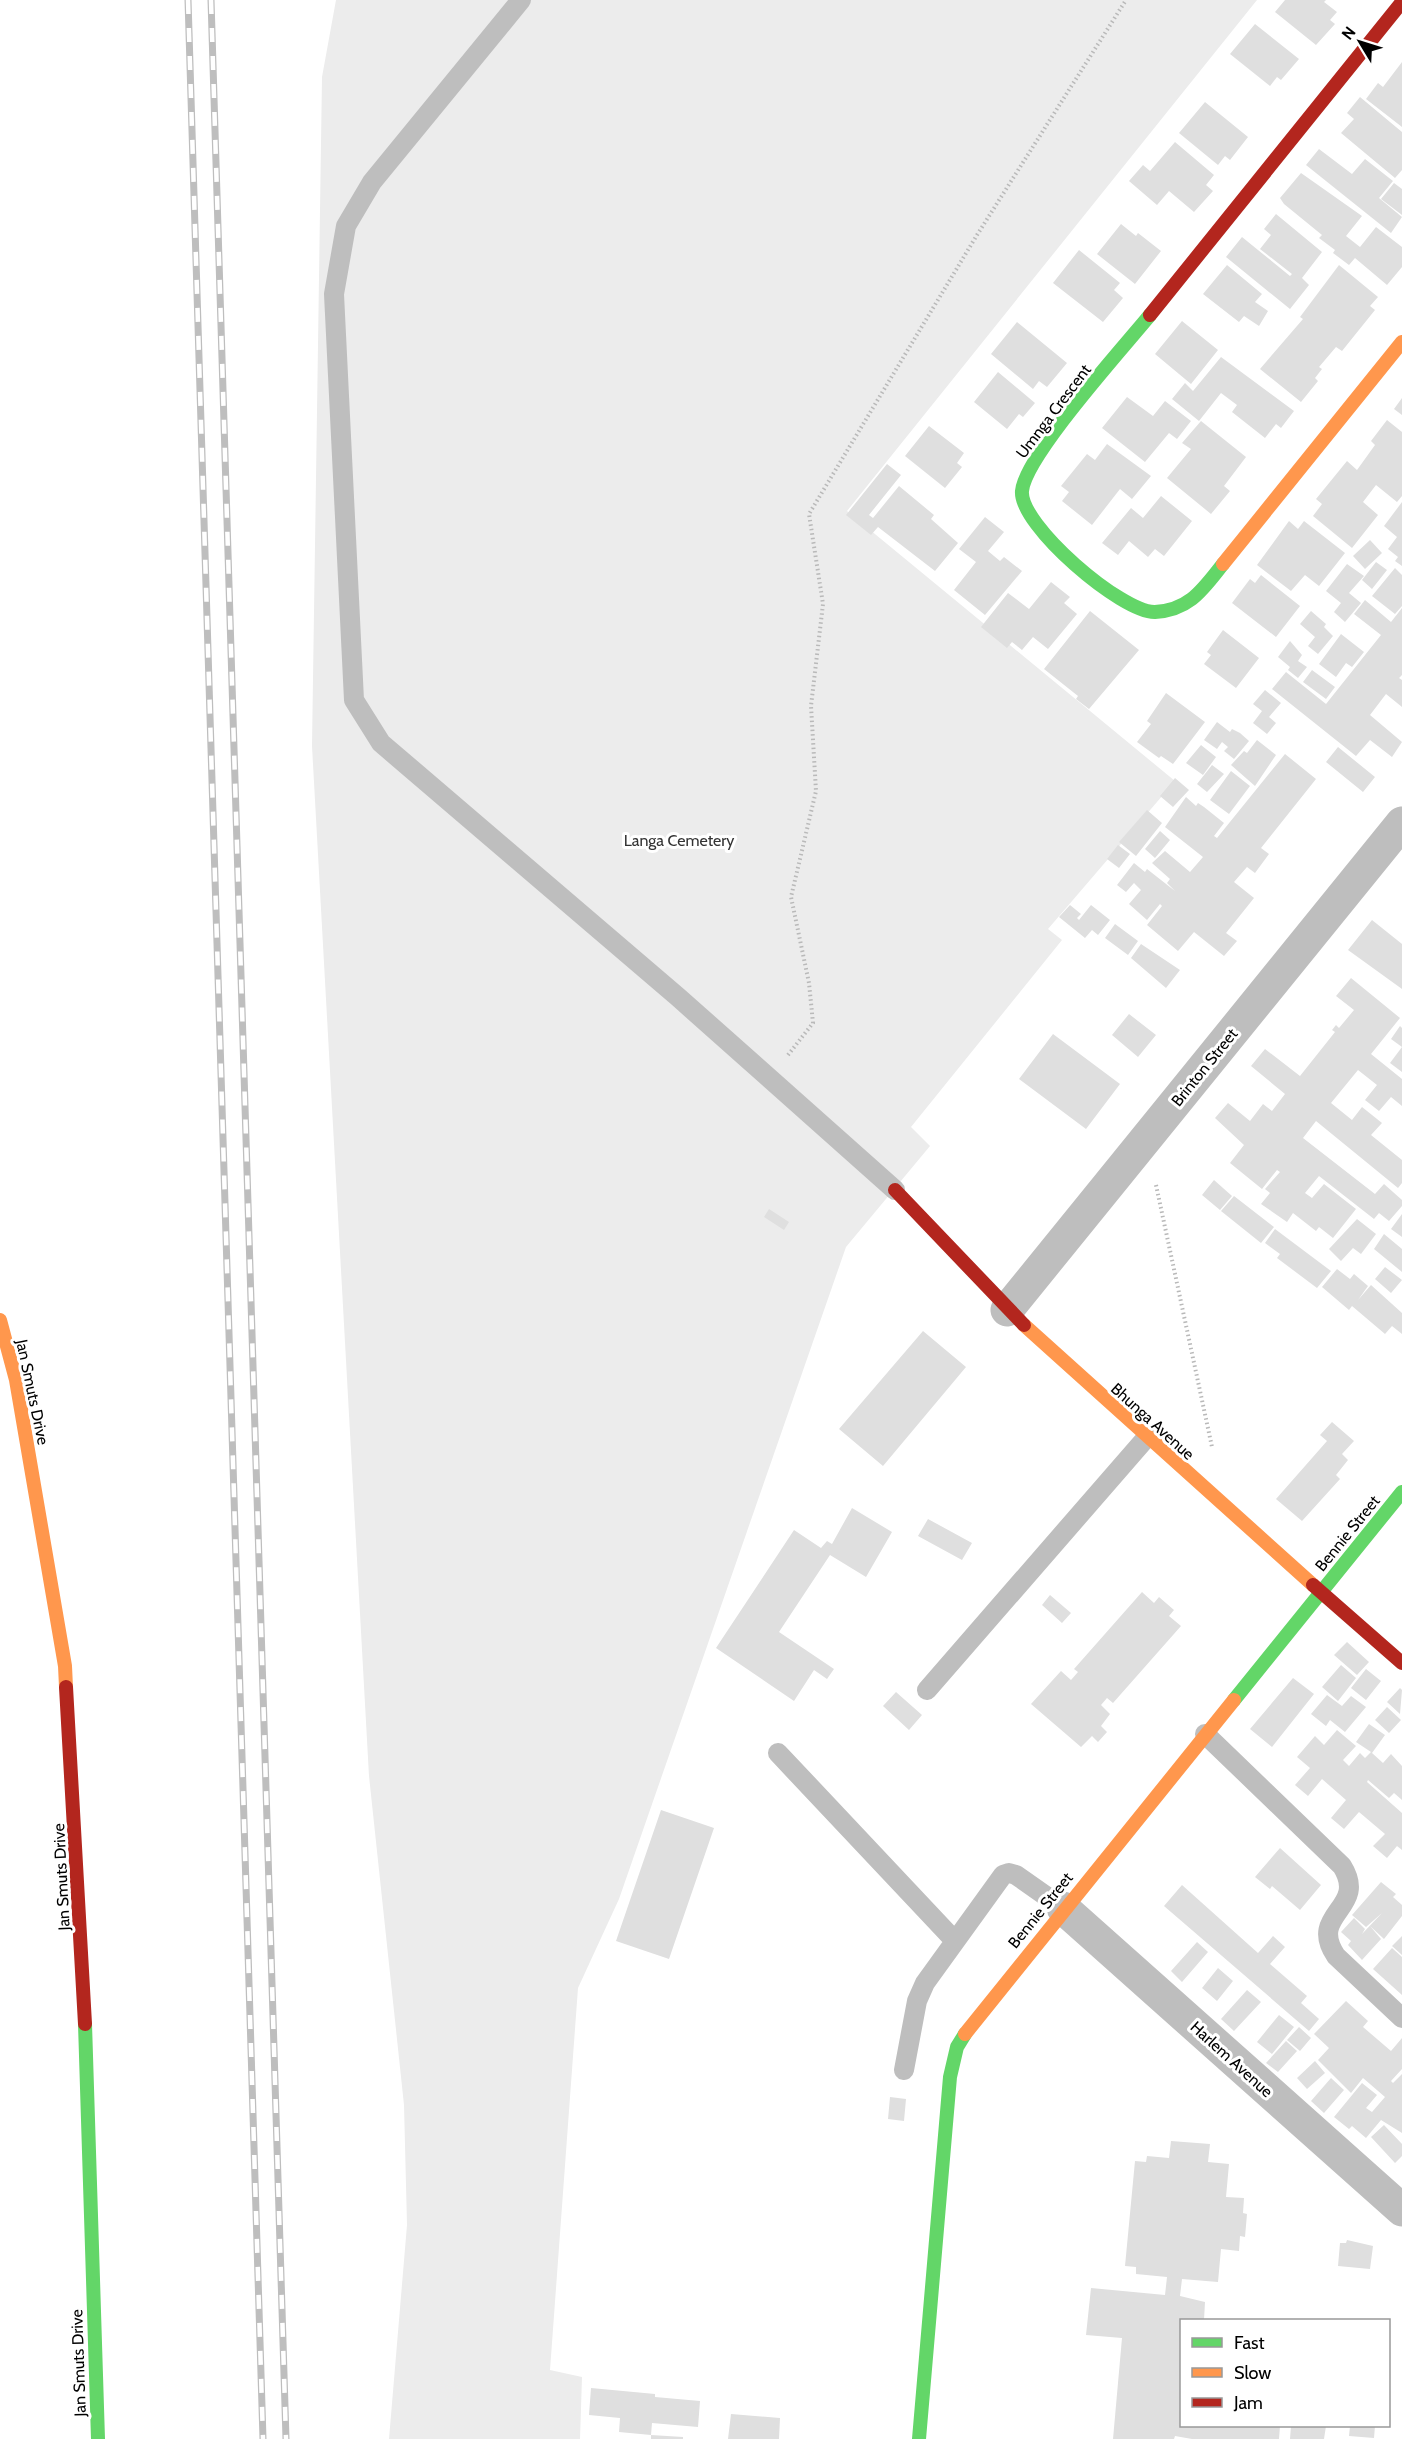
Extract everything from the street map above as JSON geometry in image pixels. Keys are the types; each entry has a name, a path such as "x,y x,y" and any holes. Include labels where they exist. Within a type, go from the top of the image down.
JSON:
{"street":[{"name":"Umnga Crescent","path":"1402,2 1035,457 1022,484 1023,505 1038,529 1073,561 1140,610 1166,612 1194,600 1402,342"},
{"name":"Brinton Street","path":"1006,1310 1402,823"},
{"name":"Bhunga Avenue","path":"895,1190 1006,1310 1202,1488 1402,1663"},
{"name":"Jan Smuts Drive","path":"0,1320 16,1380 65,1666 83,1971 98,2439"},
{"name":"Bennie Street","path":"919,2439 950,2077 957,2047 973,2021 1063,1908 1402,1492"},
{"name":"Harlem Avenue","path":"1063,1908 1402,2210"}],"lane":[{"path":"521,0 372,182 346,226 334,294 354,700 381,743 895,1190"},
{"path":"927,1690 1147,1437"},
{"path":"1205,1734 1342,1866 1349,1878 1350,1892 1327,1929 1328,1944 1336,1956 1402,2018"},
{"path":"778,1753 955,1941"},
{"path":"904,2070 917,2001 925,1983 1003,1875 1009,1873 1063,1908"}],"path":[{"path":"770,1079 813,1023 809,983 791,897 816,791 810,706 823,604 809,514 976,235 1126,0"},
{"path":"1135,1153 1152,1166 1217,1468 1202,1488"}],"green space":[{"name":"Langa Cemetery","path":"336,0 1257,0 847,511 1175,781 1048,929 1062,940 911,1127 930,1146 846,1247 619,1899 578,1988 550,2370 582,2377 580,2439 389,2439 407,2225 404,2105 369,1776 312,746 322,77"}],"building":[{"path":"1285,0 1326,0 1324,2 1337,12 1330,20 1335,24 1316,45 1275,12"},
{"path":"1255,24 1299,59 1281,80 1277,77 1270,86 1230,54"},
{"path":"1402,62 1402,127 1366,99 1378,83 1383,87"},
{"path":"1360,97 1402,132 1402,170 1395,178 1341,133 1354,119 1347,113"},
{"path":"1205,102 1248,137 1230,160 1225,156 1218,165 1179,133"},
{"path":"1175,142 1214,175 1206,185 1213,191 1194,212 1169,191 1157,205 1129,181 1143,165 1150,171"},
{"path":"1319,149 1352,174 1365,159 1393,181 1379,198 1402,217 1391,233 1306,165"},
{"path":"1301,173 1362,216 1346,236 1360,247 1376,227 1402,247 1402,267 1387,285 1355,258 1349,265 1333,253 1335,250 1319,238 1322,235 1284,204 1280,198"},
{"path":"1394,183 1402,189 1402,215 1381,199"},
{"path":"1276,214 1322,252 1302,278 1309,285 1290,309 1226,257 1242,237 1290,276 1292,274 1260,249 1271,235 1264,229"},
{"path":"1121,224 1136,236 1138,233 1161,251 1135,284 1097,254"},
{"path":"1079,250 1120,283 1114,290 1123,298 1103,322 1053,283"},
{"path":"1227,265 1262,294 1255,302 1268,311 1259,326 1244,316 1239,322 1203,294"},
{"path":"1339,265 1378,297 1370,306 1375,310 1342,351 1336,347 1319,367 1322,369 1315,378 1318,381 1301,402 1260,369 1303,319 1300,317"},
{"path":"1182,321 1218,350 1191,384 1155,354"},
{"path":"1017,322 1067,363 1047,387 1039,381 1033,389 991,354"},
{"path":"1221,357 1294,411 1281,428 1276,424 1265,438 1232,412 1237,405 1221,393 1199,421 1172,399 1185,383 1193,391"},
{"path":"998,372 1035,403 1023,417 1019,414 1007,429 974,402"},
{"path":"1127,397 1153,416 1165,401 1191,421 1177,439 1169,433 1145,462 1102,428"},
{"path":"1402,398 1402,415 1394,409"},
{"path":"1387,420 1402,432 1402,496 1397,502 1376,485 1363,502 1378,515 1352,548 1313,516 1322,504 1316,499 1347,461 1357,470 1375,445 1371,441"},
{"path":"1201,421 1246,457 1224,486 1230,491 1211,514 1167,478 1191,449 1182,443"},
{"path":"929,426 964,453 957,463 962,467 945,488 905,456"},
{"path":"1107,444 1151,476 1132,499 1120,489 1092,525 1062,501 1069,492 1061,486 1087,454 1095,460"},
{"path":"887,464 901,475 869,515 873,518 899,486 934,515 931,519 958,543 935,571 878,527 871,535 846,515"},
{"path":"1161,496 1192,521 1164,556 1155,549 1148,557 1129,541 1118,555 1102,543 1131,508 1143,518"},
{"path":"1402,502 1402,566 1395,561 1398,557 1388,549 1397,537 1384,526"},
{"path":"985,517 1004,532 988,551 1000,561 1004,557 1022,571 985,615 954,590 976,562 959,549"},
{"path":"1289,521 1298,529 1304,521 1345,553 1319,586 1305,575 1291,591 1257,565"},
{"path":"1370,540 1382,553 1365,569 1353,556"},
{"path":"1376,562 1387,570 1372,589 1362,580"},
{"path":"1347,564 1364,576 1349,593 1361,603 1345,622 1334,612 1341,603 1326,591"},
{"path":"1395,568 1402,575 1402,606 1395,614 1372,596"},
{"path":"1261,575 1300,606 1276,637 1232,603 1250,579 1255,583"},
{"path":"1051,582 1070,597 1064,603 1077,614 1048,649 1033,637 1022,650 1012,642 1007,648 981,627 1008,593 1029,609"},
{"path":"1365,600 1391,622 1402,608 1402,675 1399,678 1402,680 1402,707 1386,694 1370,715 1402,742 1392,757 1370,740 1356,756 1272,689 1286,672 1326,704 1381,635 1354,614"},
{"path":"1090,611 1139,650 1089,709 1076,699 1078,696 1044,669"},
{"path":"1311,611 1326,624 1324,627 1333,636 1318,654 1308,646 1315,637 1300,624"},
{"path":"1223,630 1259,658 1236,688 1204,664 1211,655 1207,652"},
{"path":"1341,634 1364,652 1352,667 1346,663 1336,677 1319,664"},
{"path":"1290,641 1302,655 1298,661 1307,667 1298,678 1278,657"},
{"path":"1312,670 1335,687 1326,699 1303,682"},
{"path":"1265,690 1281,703 1269,717 1276,723 1267,734 1253,723 1262,711 1253,704"},
{"path":"1166,693 1205,722 1173,764 1161,756 1159,758 1137,742 1151,724 1147,721"},
{"path":"1217,722 1230,732 1232,729 1240,733 1249,741 1234,759 1224,751 1228,747 1222,742 1217,749 1204,740"},
{"path":"1257,740 1276,755 1255,786 1231,765 1244,751 1247,753"},
{"path":"1201,745 1216,757 1203,775 1186,763"},
{"path":"1338,747 1375,777 1363,792 1326,762"},
{"path":"1285,754 1316,779 1261,848 1269,854 1255,873 1247,867 1234,882 1254,898 1226,933 1237,941 1224,956 1194,932 1178,951 1147,925 1162,906 1160,904 1147,920 1129,904 1141,890 1134,883 1126,892 1117,885 1134,863 1145,872 1147,869 1175,891 1167,883 1170,879 1152,863 1165,851 1190,872 1203,857 1165,827 1186,797 1196,806 1198,803 1204,807 1224,823 1214,836 1217,838"},
{"path":"1212,765 1224,774 1207,792 1197,784"},
{"path":"1231,771 1250,786 1229,814 1210,800"},
{"path":"1175,778 1189,790 1173,807 1160,796"},
{"path":"1147,810 1162,823 1136,856 1119,842"},
{"path":"1160,831 1170,840 1155,858 1145,849"},
{"path":"1118,845 1130,854 1119,868 1107,859"},
{"path":"1070,905 1081,914 1077,918 1079,920 1091,905 1110,920 1098,935 1092,930 1085,938 1059,917"},
{"path":"1372,920 1402,944 1402,989 1348,950"},
{"path":"1115,924 1138,941 1128,955 1105,938"},
{"path":"1141,944 1180,970 1166,988 1131,958"},
{"path":"1351,978 1400,1018 1371,1054 1402,1079 1402,1106 1391,1097 1379,1111 1365,1100 1377,1085 1358,1070 1331,1103 1352,1120 1362,1107 1382,1123 1371,1135 1402,1160 1402,1183 1398,1188 1316,1121 1303,1138 1375,1194 1384,1184 1402,1200 1402,1206 1389,1221 1379,1213 1374,1219 1319,1176 1305,1193 1312,1198 1324,1184 1356,1209 1333,1238 1319,1227 1316,1231 1293,1213 1287,1222 1261,1204 1270,1193 1265,1189 1280,1172 1277,1170 1262,1189 1230,1163 1244,1145 1215,1118 1228,1103 1250,1121 1263,1104 1272,1111 1285,1094 1251,1066 1265,1049 1300,1076 1335,1032 1332,1030 1336,1025 1339,1028 1354,1010 1336,996"},
{"path":"1129,1014 1156,1035 1138,1057 1112,1035"},
{"path":"1400,1026 1402,1028 1402,1047 1391,1039"},
{"path":"1053,1034 1120,1084 1086,1129 1019,1079"},
{"path":"1402,1047 1402,1072 1390,1063"},
{"path":"1214,1180 1232,1196 1220,1210 1202,1195"},
{"path":"1234,1196 1274,1227 1261,1243 1221,1211"},
{"path":"769,1209 789,1222 784,1230 764,1217"},
{"path":"1402,1214 1402,1237 1391,1229"},
{"path":"1357,1219 1376,1234 1361,1254 1353,1248 1341,1261 1329,1249"},
{"path":"1275,1229 1331,1271 1317,1288 1277,1258 1280,1254 1265,1243"},
{"path":"1384,1234 1402,1249 1402,1272 1374,1249"},
{"path":"1385,1267 1402,1280 1391,1293 1375,1279"},
{"path":"1337,1269 1350,1279 1354,1274 1368,1286 1358,1300 1371,1285 1402,1313 1402,1334 1392,1326 1385,1334 1352,1306 1349,1310 1322,1287"},
{"path":"923,1331 966,1367 883,1466 839,1429"},
{"path":"1332,1422 1354,1441 1342,1454 1348,1460 1336,1475 1340,1479 1302,1521 1276,1499 1327,1441 1320,1435"},
{"path":"852,1508 892,1532 866,1577 830,1555 779,1632 834,1669 827,1679 814,1670 794,1701 716,1648 794,1530 821,1548 827,1541 832,1544"},
{"path":"928,1519 972,1543 962,1560 918,1536"},
{"path":"1142,1592 1154,1603 1159,1597 1174,1610 1169,1616 1181,1626 1113,1703 1107,1698 1101,1705 1110,1714 1101,1726 1107,1732 1098,1742 1092,1736 1081,1747 1031,1704 1061,1671 1071,1680 1078,1672 1074,1669"},
{"path":"1050,1595 1071,1613 1062,1623 1042,1605"},
{"path":"1347,1642 1369,1662 1357,1675 1334,1655"},
{"path":"1341,1665 1356,1678 1338,1701 1322,1687"},
{"path":"1366,1669 1381,1681 1366,1700 1351,1688"},
{"path":"1293,1678 1314,1694 1272,1747 1250,1729"},
{"path":"1400,1688 1402,1690 1400,1714 1387,1702"},
{"path":"896,1692 922,1715 909,1730 883,1706"},
{"path":"1327,1695 1342,1706 1351,1696 1366,1707 1345,1732 1330,1720 1326,1726 1311,1714"},
{"path":"1387,1707 1401,1720 1389,1733 1375,1720"},
{"path":"1369,1724 1385,1735 1372,1753 1383,1763 1391,1754 1402,1766 1402,1800 1394,1793 1389,1798 1368,1780 1367,1782 1402,1813 1402,1850 1397,1846 1387,1858 1373,1846 1385,1834 1359,1812 1344,1829 1331,1818 1346,1800 1322,1779 1308,1796 1295,1785 1310,1768 1297,1757 1315,1736 1324,1745 1337,1730 1356,1746 1343,1760 1349,1766 1360,1753 1365,1758 1371,1752 1356,1742"},
{"path":"661,1810 714,1828 669,1959 616,1941"},
{"path":"1280,1848 1321,1885 1300,1910 1272,1886 1270,1889 1255,1877"},
{"path":"1381,1882 1396,1894 1393,1897 1402,1905 1402,1916 1384,1939 1370,1926 1381,1939 1362,1960 1348,1945 1351,1941 1341,1932 1354,1918 1365,1929 1362,1934 1382,1913 1366,1927 1352,1915"},
{"path":"1182,1885 1258,1953 1273,1936 1285,1947 1270,1964 1307,1996 1301,2003 1319,2019 1309,2031 1164,1906"},
{"path":"1402,1936 1402,1955 1392,1946"},
{"path":"1197,1942 1208,1952 1182,1982 1171,1971"},
{"path":"1392,1948 1402,1957 1402,1995 1373,1969"},
{"path":"1218,1968 1233,1981 1217,2001 1202,1988"},
{"path":"1247,1990 1261,2002 1234,2031 1221,2019"},
{"path":"1346,2001 1368,2021 1363,2027 1391,2051 1402,2038 1402,2069 1391,2081 1393,2083 1402,2074 1402,2133 1381,2120 1366,2138 1352,2126 1349,2129 1334,2117 1362,2083 1377,2095 1366,2108 1372,2112 1385,2097 1363,2078 1351,2093 1318,2060 1329,2048 1314,2034"},
{"path":"1279,2015 1294,2027 1272,2054 1257,2042"},
{"path":"1299,2027 1311,2038 1300,2051 1287,2040"},
{"path":"1286,2041 1297,2051 1278,2072 1266,2063"},
{"path":"1315,2061 1325,2073 1307,2089 1297,2078"},
{"path":"1331,2078 1344,2090 1324,2113 1311,2101"},
{"path":"890,2097 906,2099 904,2121 888,2119"},
{"path":"1384,2125 1402,2144 1402,2156 1395,2163 1371,2137"},
{"path":"1171,2141 1210,2144 1208,2162 1229,2164 1226,2197 1244,2198 1243,2213 1247,2214 1245,2237 1240,2236 1239,2251 1221,2249 1218,2282 1182,2279 1180,2296 1205,2302 1204,2319 1180,2319 1180,2427 1280,2427 1279,2439 1192,2439 1175,2436 1174,2439 1113,2439 1122,2338 1086,2335 1091,2288 1165,2295 1167,2277 1136,2274 1136,2267 1125,2266 1135,2161 1146,2162 1147,2156 1169,2158"},
{"path":"1347,2240 1373,2246 1370,2269 1338,2266 1340,2243 1346,2243"},
{"path":"591,2388 700,2401 698,2427 652,2423 651,2435 619,2432 620,2418 589,2415"},
{"path":"731,2414 780,2418 779,2439 728,2439"},
{"path":"1291,2427 1326,2427 1324,2439 1290,2439"},
{"path":"1350,2427 1375,2427 1374,2438 1349,2436"},
{"path":"651,2435 683,2437 683,2439 651,2439"}],"railway":[{"path":"188,0 263,2439"},
{"path":"211,0 286,2439"}],"traffic: fast":[{"path":"1150,315 1077,402 1039,453 1027,475 1022,491 1026,506 1037,524 1075,565 1120,598 1140,608 1155,612 1187,603 1202,590 1223,564"},
{"path":"1234,1700 1402,1492"},
{"path":"85,2024 98,2439"},
{"path":"919,2439 950,2077 957,2047 965,2034"}],"traffic: slow":[{"path":"1223,564 1402,342"},
{"path":"0,1320 16,1380 65,1666 66,1687"},
{"path":"1024,1325 1313,1585"},
{"path":"965,2034 1234,1700"}],"traffic: jam":[{"path":"1150,315 1402,2"},
{"path":"895,1190 1024,1325"},
{"path":"1313,1585 1402,1663"},
{"path":"66,1687 85,2024"}]}
